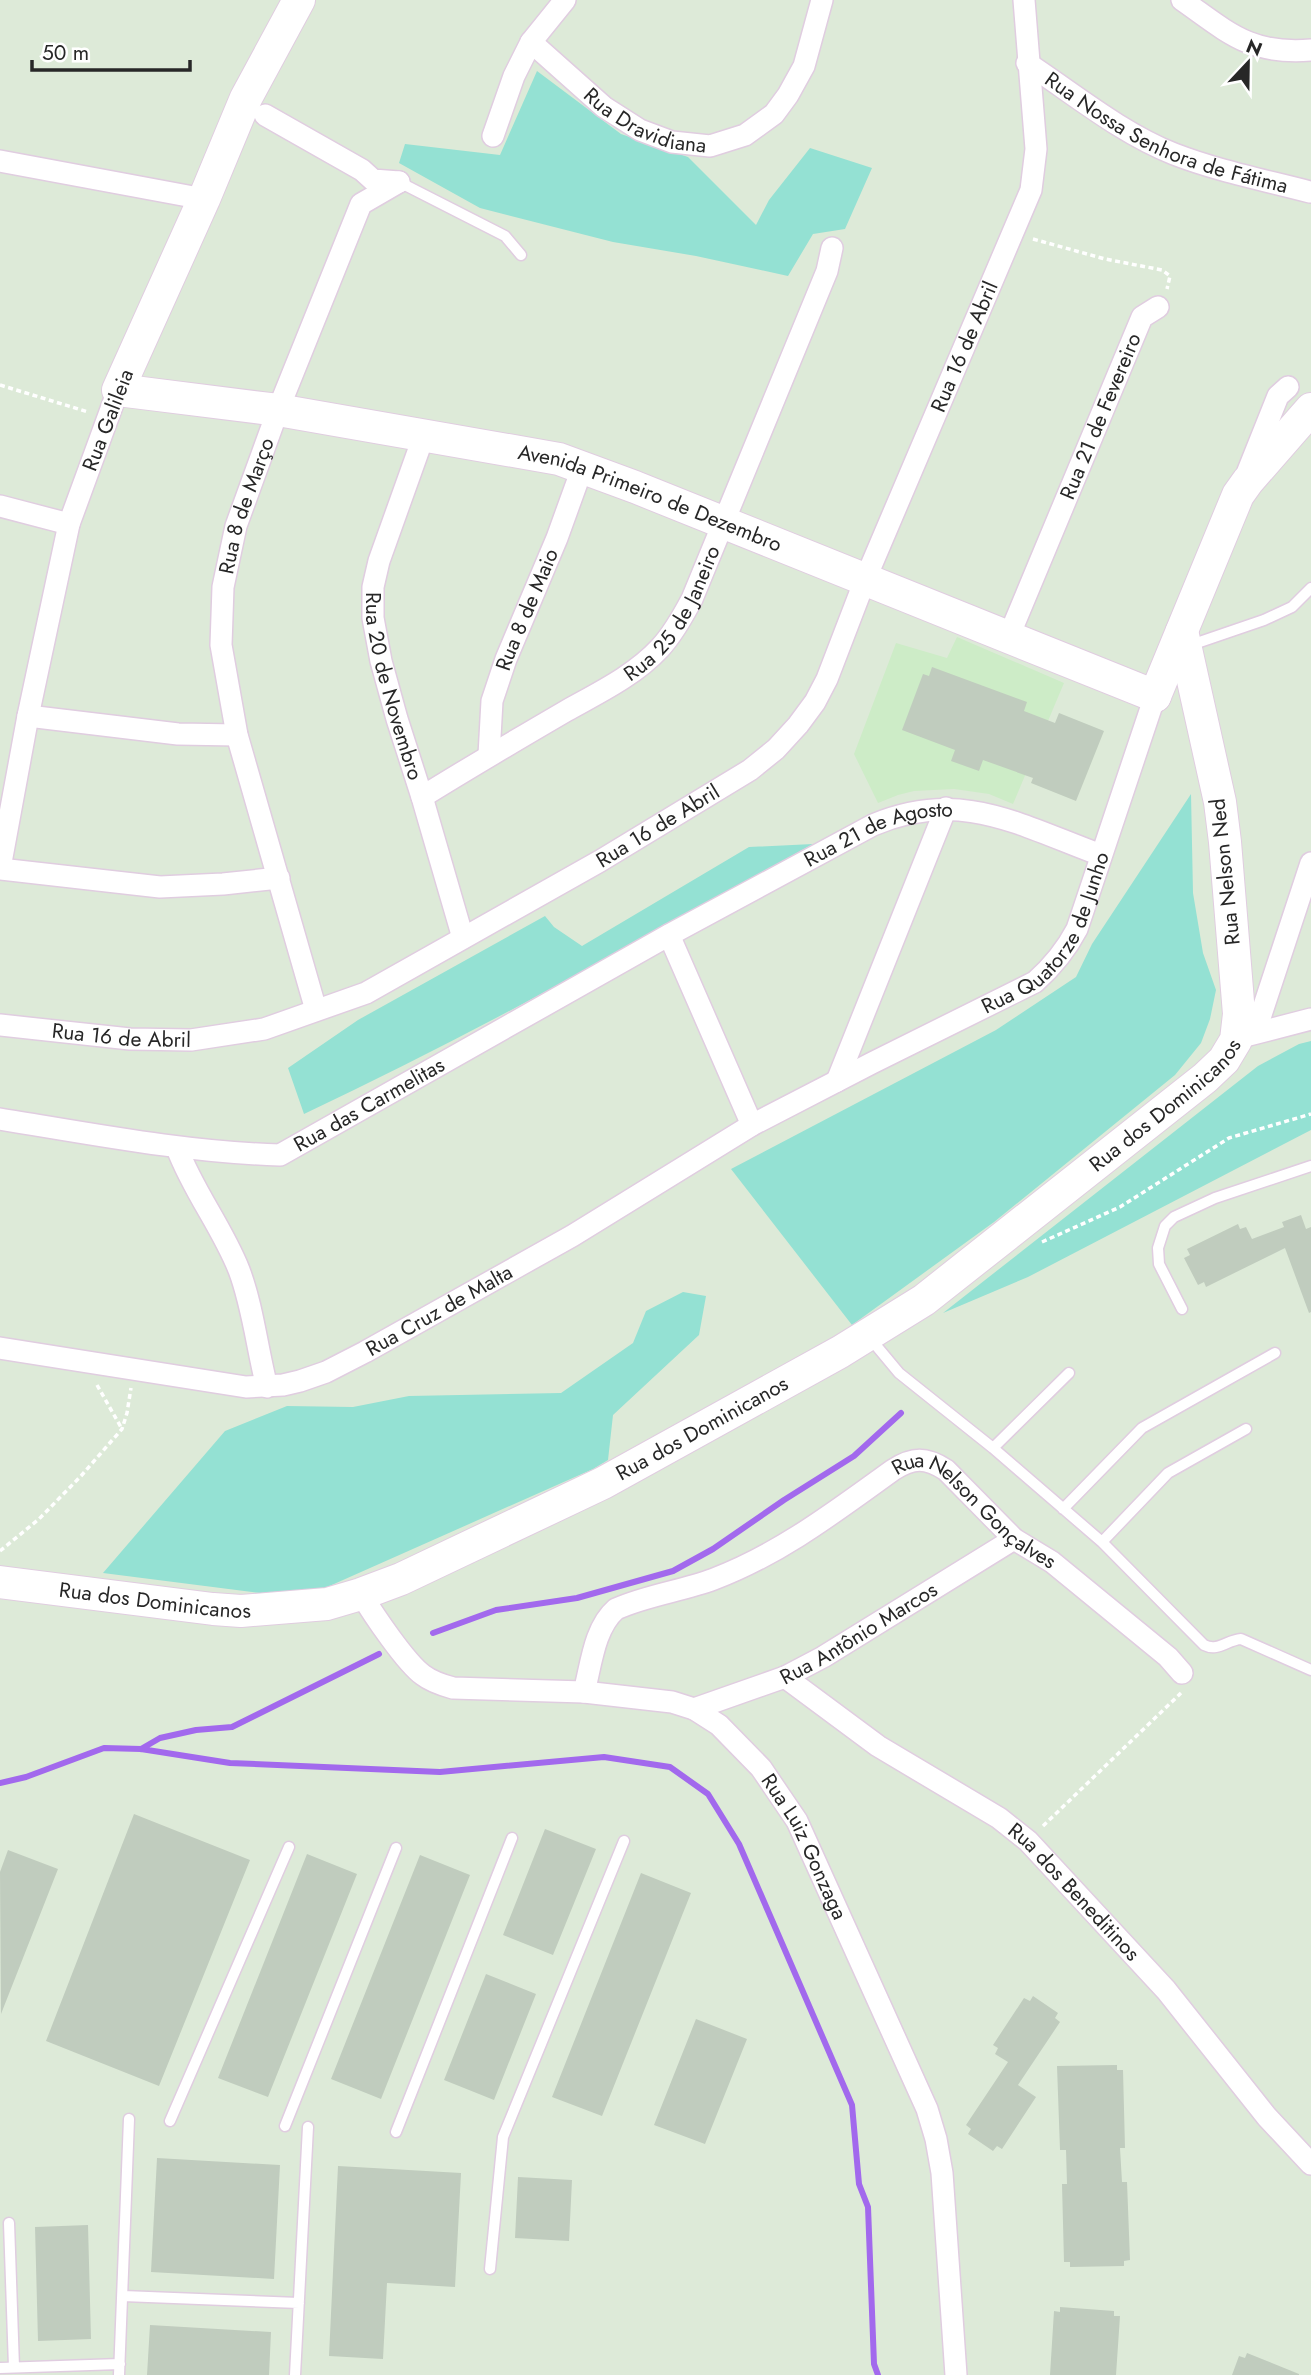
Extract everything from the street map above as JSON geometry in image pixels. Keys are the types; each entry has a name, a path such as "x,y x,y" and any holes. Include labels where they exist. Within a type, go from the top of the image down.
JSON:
{"street":[{"name":"Rua Galileia","path":"0,868 28,716 69,524 112,404 246,98 299,0"},
{"path":"493,136 514,76 531,42 565,0"},
{"name":"Rua Dravidiana","path":"531,42 604,107 640,130 672,142 710,146 745,135 774,114 804,66 822,0"},
{"name":"Rua 16 de Abril","path":"0,1025 107,1038 191,1040 264,1029 366,993 612,854 750,770 776,749 799,725 815,702 835,661 865,580 1031,190 1036,149 1024,0"},
{"path":"1182,0 1242,41 1266,49 1311,50"},
{"name":"Rua Nossa Senhora de Fátima","path":"1027,63 1133,134 1173,153 1215,168 1310,192"},
{"path":"265,115 362,170 373,180 399,182"},
{"path":"0,161 204,199"},
{"name":"Rua 8 de Março","path":"316,1010 237,735 221,645 223,587 236,526 278,410 361,204 399,182"},
{"name":"Rua 25 de Janeiro","path":"422,797 620,680 660,648 692,599 827,271 832,248"},
{"name":"Rua 21 de Fevereiro","path":"1009,636 1142,317 1158,307"},
{"path":"1155,696 1184,638 1278,397 1288,387"},
{"name":"Avenida Primeiro de Dezembro","path":"112,404 278,410 559,459 724,522 1155,696"},
{"path":"1238,495 1253,474 1311,409"},
{"name":"Rua 20 de Novembro","path":"424,435 379,561 373,587 373,618 381,661 463,938"},
{"name":"Rua 8 de Maio","path":"489,755 492,701 506,659 557,538 583,466"},
{"path":"0,506 69,524"},
{"name":"Rua Nelson Ned","path":"1184,638 1220,802 1226,842 1239,1014 1246,1036"},
{"path":"1155,696 1177,693 1188,697 1199,706"},
{"name":"Rua Quatorze de Junho","path":"838,1081 1035,982 1053,967 1077,929 1155,696"},
{"path":"28,716 178,734 237,735"},
{"path":"838,1081 946,808"},
{"name":"Rua 21 de Agosto","path":"669,935 873,825 908,813 946,808 969,809 994,815 1101,855"},
{"path":"1246,1036 1311,863"},
{"path":"0,868 160,887 279,878"},
{"path":"669,935 752,1125"},
{"name":"Rua das Carmelitas","path":"0,1119 177,1148 225,1154 280,1155 669,935"},
{"name":"Rua dos Dominicanos","path":"0,1582 242,1611 327,1604 401,1579 603,1483 867,1335 924,1300 1205,1078 1246,1036 1311,1019"},
{"name":"Rua Cruz de Malta","path":"0,1348 227,1384 267,1387 300,1381 365,1352 572,1237 752,1125 838,1081"},
{"path":"177,1148 239,1269 267,1387"},
{"name":"Rua Nelson Gonçalves","path":"584,1692 601,1631 607,1617 616,1609 713,1579 761,1558 801,1536 905,1462 924,1459 934,1462 946,1471 1014,1539 1052,1562 1168,1657 1182,1673"},
{"name":"Rua Antônio Marcos","path":"694,1709 785,1677 823,1657 1014,1539"},
{"name":"Rua Luiz Gonzaga","path":"361,1594 420,1674 434,1683 453,1688 584,1692 672,1702 694,1709 719,1725 761,1768 797,1821 927,2109 942,2173 956,2375"},
{"name":"Rua dos Beneditinos","path":"785,1677 877,1746 999,1818 1028,1841 1166,1990 1267,2117 1311,2164"}],"lane":[{"path":"399,182 505,236 521,255"},
{"path":"1184,638 1264,620 1292,607 1311,588"},
{"path":"1182,1309 1159,1264 1158,1248 1165,1226 1174,1217 1214,1198 1311,1166"},
{"path":"867,1335 899,1373 993,1448 1102,1542 1204,1645 1214,1648 1235,1639 1248,1641 1311,1670"},
{"path":"1063,1509 1142,1429 1275,1353"},
{"path":"993,1448 1069,1373"},
{"path":"1102,1542 1168,1473 1246,1429"},
{"path":"396,2132 512,1838"},
{"path":"490,2269 503,2137 624,1841"},
{"path":"170,2121 289,1847"},
{"path":"285,2126 396,1848"},
{"path":"0,2368 120,2370 129,2119"},
{"path":"295,2375 308,2127"},
{"path":"9,2223 14,2367"},
{"path":"122,2297 299,2303"}],"path":[{"path":"1014,233 1054,246 1167,272 1171,279 1158,307"},
{"path":"0,385 112,404"},
{"path":"1006,1237 1021,1251 1120,1207 1229,1138 1311,1114"},
{"path":"84,1362 122,1429"},
{"path":"0,1551 39,1519 122,1429 134,1369"},
{"path":"1028,1841 1175,1700 1185,1689 1186,1678 1182,1673"}],"shaded area":[{"path":"537,71 621,134 688,157 756,225 769,200 810,148 872,168 845,229 813,234 788,276 613,242 480,208 399,163 405,144 500,155"},
{"path":"957,637 1064,683 1013,804 989,794 954,789 914,791 878,803 854,754 896,643 947,658"},
{"path":"1191,794 1193,893 1203,953 1216,990 1210,1019 1201,1043 1175,1075 994,1222 852,1325 731,1169 996,1030 1076,977 1092,944"},
{"path":"813,844 497,1017 304,1114 288,1068 358,1020 545,916 554,927 582,946 749,847"},
{"path":"1311,1041 1311,1130 1028,1277 943,1313 1258,1066 1299,1044"},
{"path":"683,1292 706,1296 699,1335 613,1415 608,1460 593,1469 325,1588 260,1593 103,1573 225,1431 287,1406 353,1407 409,1396 561,1393 633,1343 646,1311"}],"building":[{"path":"932,667 1027,702 1024,711 1055,723 1059,713 1104,731 1076,801 1031,783 1033,778 983,760 979,771 951,761 955,750 902,730 923,674 929,676"},
{"path":"1301,1215 1306,1229 1311,1227 1309,1313 1285,1248 1206,1287 1204,1282 1198,1285 1184,1258 1190,1255 1187,1249 1238,1224 1240,1229 1246,1227 1252,1239 1284,1227 1282,1222"},
{"path":"134,1814 250,1860 159,2086 46,2041"},
{"path":"545,1829 596,1849 553,1955 503,1935"},
{"path":"8,1850 58,1869 1,2014 0,1872"},
{"path":"307,1854 357,1874 268,2097 218,2078"},
{"path":"420,1855 470,1875 381,2099 331,2079"},
{"path":"641,1873 691,1893 602,2116 552,2097"},
{"path":"486,1974 536,1994 494,2100 444,2080"},
{"path":"1033,1996 1058,2013 1055,2018 1060,2022 1018,2085 1036,2097 1002,2149 997,2146 993,2151 968,2134 971,2129 966,2125 1008,2062 995,2054 998,2048 993,2045 1024,1998 1030,2001"},
{"path":"696,2019 747,2039 705,2144 654,2125"},
{"path":"1117,2065 1117,2070 1123,2070 1125,2148 1120,2148 1122,2182 1127,2182 1130,2260 1124,2261 1124,2266 1070,2267 1070,2262 1064,2262 1062,2184 1067,2184 1066,2150 1060,2150 1057,2066"},
{"path":"157,2158 280,2165 274,2279 151,2272"},
{"path":"338,2166 461,2173 455,2287 387,2283 383,2359 329,2356"},
{"path":"518,2177 572,2180 569,2241 515,2238"},
{"path":"88,2225 91,2339 38,2341 35,2227"},
{"path":"1060,2307 1114,2311 1114,2316 1120,2316 1116,2375 1050,2375 1054,2311 1060,2312"},
{"path":"150,2325 271,2332 269,2375 147,2375"},
{"path":"1247,2353 1299,2375 1232,2375 1239,2356 1245,2358"}],"waterway":[{"path":"433,1633 496,1610 577,1598 673,1571 713,1549 854,1456 901,1413"},
{"path":"141,1749 160,1738 196,1730 232,1727 379,1654"},
{"path":"0,1783 26,1777 104,1748 141,1749 230,1763 440,1772 604,1757 670,1767 708,1794 739,1844 852,2105 859,2184 868,2207 874,2364 878,2375"}]}
